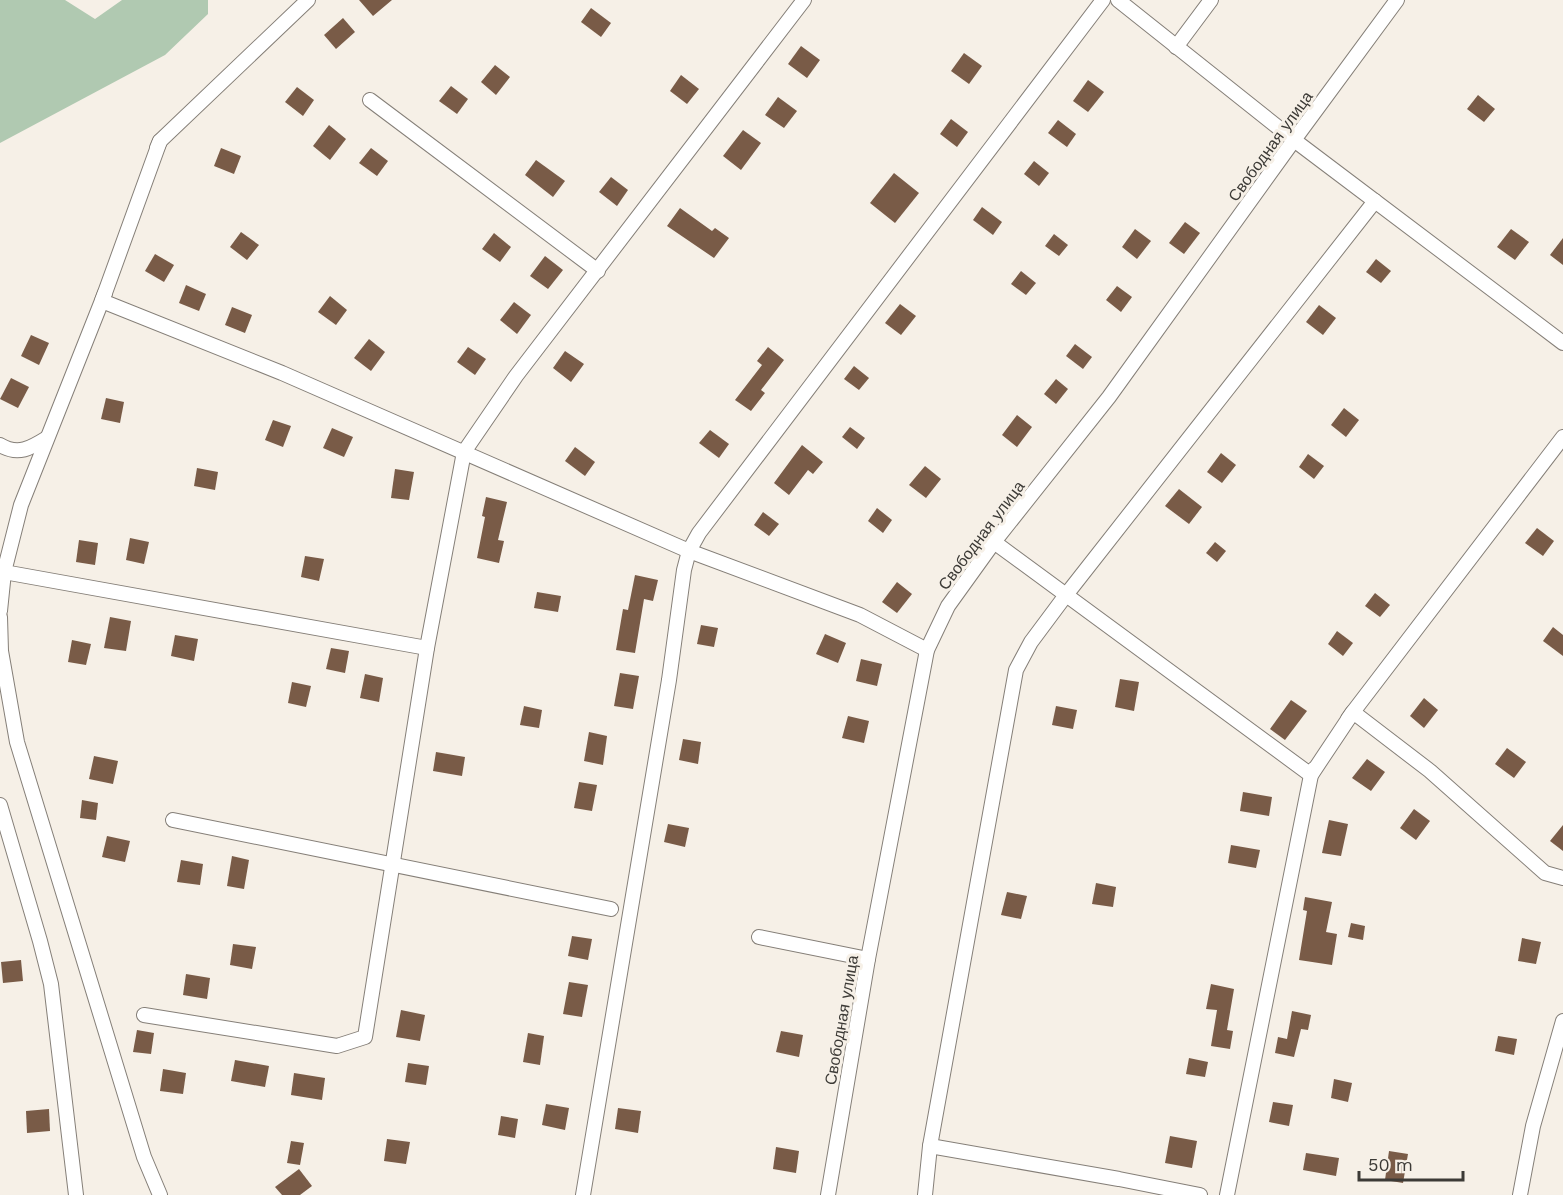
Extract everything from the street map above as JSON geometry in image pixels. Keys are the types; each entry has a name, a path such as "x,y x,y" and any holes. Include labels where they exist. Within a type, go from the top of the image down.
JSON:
{"street":[{"path":"0,611 4,572 21,505 102,301 160,141 308,0"},
{"path":"144,1015 338,1046 365,1037 427,648 464,452 516,376 804,0"},
{"path":"583,1195 669,680 684,570 689,551 699,533 1103,0"},
{"path":"1118,0 1294,140 1563,343"},
{"path":"1176,47 1211,0"},
{"name":"Свободная улица","path":"828,1195 868,959 927,650 948,606 994,542 1109,397 1397,0"},
{"path":"370,100 598,271"},
{"path":"925,1195 930,1146 1016,670 1031,642 1066,595 1375,201"},
{"path":"102,301 282,373 689,551 860,615 927,650"},
{"path":"1227,1195 1311,775 1353,712 1563,437"},
{"path":"0,445 16,451 26,451 47,438"},
{"path":"994,542 1311,775"},
{"path":"4,572 427,648"},
{"path":"0,617 1,651 16,742 144,1157 160,1195"},
{"path":"1353,712 1430,771 1545,873 1563,878"},
{"path":"0,805 51,984 76,1195"},
{"path":"173,820 611,909"},
{"path":"759,937 868,959"},
{"path":"1520,1195 1533,1126 1563,1020"},
{"path":"930,1146 1200,1195"}],"green space":[{"path":"0,0 65,0 95,19 122,0 208,0 208,14 165,55 0,143"}],"building":[{"path":"359,0 392,0 373,16"},
{"path":"591,8 611,23 601,37 581,22"},
{"path":"343,18 355,32 336,49 324,35"},
{"path":"801,46 820,60 807,78 788,64"},
{"path":"964,53 982,66 969,84 951,71"},
{"path":"495,65 510,77 496,95 481,82"},
{"path":"681,75 699,89 687,104 670,91"},
{"path":"1088,80 1104,92 1088,112 1073,101"},
{"path":"451,86 468,99 457,114 439,101"},
{"path":"297,87 314,100 303,116 285,102"},
{"path":"1478,95 1495,109 1484,122 1467,109"},
{"path":"778,97 797,111 784,128 765,115"},
{"path":"951,119 968,132 957,147 940,134"},
{"path":"1058,120 1076,134 1067,147 1048,133"},
{"path":"329,125 346,139 330,160 313,146"},
{"path":"743,130 761,143 741,170 723,156"},
{"path":"221,148 241,156 234,174 214,166"},
{"path":"371,148 388,161 377,176 359,163"},
{"path":"536,160 565,181 553,197 525,175"},
{"path":"1034,161 1049,173 1039,186 1024,174"},
{"path":"894,173 919,193 895,223 870,203"},
{"path":"611,177 628,190 617,206 599,192"},
{"path":"982,207 1002,222 993,235 973,220"},
{"path":"680,208 712,231 715,228 729,238 714,258 667,226"},
{"path":"1185,222 1200,233 1184,254 1169,243"},
{"path":"1135,229 1151,241 1137,259 1122,247"},
{"path":"1511,229 1529,242 1515,260 1497,247"},
{"path":"241,232 259,245 247,260 230,247"},
{"path":"494,233 511,247 500,262 482,249"},
{"path":"1054,234 1068,245 1059,256 1045,246"},
{"path":"1563,238 1563,265 1550,255"},
{"path":"155,254 174,265 164,282 145,271"},
{"path":"545,256 563,270 548,289 530,276"},
{"path":"1376,259 1391,271 1381,283 1366,272"},
{"path":"1021,271 1036,283 1026,295 1011,284"},
{"path":"186,285 206,294 199,311 179,303"},
{"path":"1117,286 1132,297 1121,312 1106,300"},
{"path":"330,296 347,310 336,325 318,312"},
{"path":"514,302 531,315 517,334 500,320"},
{"path":"900,304 916,316 901,335 885,323"},
{"path":"1319,305 1336,318 1323,335 1306,322"},
{"path":"232,307 252,315 245,333 225,325"},
{"path":"31,335 49,343 39,365 21,356"},
{"path":"369,339 385,352 371,371 354,358"},
{"path":"1075,344 1092,357 1083,369 1066,356"},
{"path":"468,347 486,359 475,375 457,362"},
{"path":"768,347 784,360 761,390 765,393 751,411 735,400 762,365 757,361"},
{"path":"565,351 584,364 571,382 553,368"},
{"path":"854,366 869,378 859,390 844,379"},
{"path":"11,378 29,387 18,408 0,399"},
{"path":"1056,379 1068,389 1056,404 1044,394"},
{"path":"106,398 124,402 120,423 101,419"},
{"path":"1344,408 1359,420 1346,437 1331,425"},
{"path":"1017,415 1032,427 1017,447 1002,435"},
{"path":"273,420 291,426 283,447 265,440"},
{"path":"850,427 865,438 857,449 842,437"},
{"path":"332,428 353,437 344,457 323,448"},
{"path":"710,430 729,444 719,458 699,443"},
{"path":"802,445 823,462 813,474 808,470 789,495 774,483"},
{"path":"575,447 595,462 585,476 565,461"},
{"path":"1221,453 1236,465 1222,483 1207,472"},
{"path":"1308,454 1324,466 1314,479 1299,467"},
{"path":"925,466 941,479 926,498 909,485"},
{"path":"197,468 218,472 215,490 194,486"},
{"path":"395,469 414,472 409,500 391,498"},
{"path":"1179,489 1202,507 1189,524 1165,506"},
{"path":"486,497 507,502 498,540 504,541 499,563 477,558 485,517 482,516"},
{"path":"877,508 892,520 883,533 868,521"},
{"path":"763,512 779,524 769,536 754,525"},
{"path":"1537,528 1554,541 1543,556 1525,543"},
{"path":"130,538 149,542 144,564 126,560"},
{"path":"79,540 98,543 95,565 76,562"},
{"path":"1215,542 1226,551 1217,562 1206,553"},
{"path":"305,556 324,559 319,581 301,577"},
{"path":"635,575 658,580 653,601 644,599 635,653 616,650 623,609 628,610"},
{"path":"897,582 912,594 897,613 882,602"},
{"path":"537,592 561,596 558,612 534,608"},
{"path":"1375,593 1390,605 1380,617 1365,606"},
{"path":"110,617 131,621 126,651 104,648"},
{"path":"701,625 718,628 714,647 697,644"},
{"path":"1553,627 1563,635 1563,656 1543,641"},
{"path":"1337,631 1353,643 1343,656 1328,644"},
{"path":"825,634 846,643 838,663 816,654"},
{"path":"175,635 198,639 194,661 171,656"},
{"path":"72,640 91,644 86,665 68,662"},
{"path":"331,648 349,651 345,673 326,669"},
{"path":"861,659 882,664 877,686 856,681"},
{"path":"620,673 639,676 633,709 614,706"},
{"path":"365,674 383,678 379,702 360,698"},
{"path":"1120,679 1139,682 1134,711 1115,707"},
{"path":"292,682 311,686 306,707 288,703"},
{"path":"1424,698 1438,710 1424,728 1410,716"},
{"path":"1291,700 1307,711 1285,740 1270,729"},
{"path":"524,706 542,710 539,728 520,725"},
{"path":"1056,706 1077,710 1073,729 1052,725"},
{"path":"848,716 869,721 864,743 842,738"},
{"path":"589,732 607,736 603,765 584,761"},
{"path":"683,739 701,742 698,764 679,760"},
{"path":"1507,748 1526,762 1514,778 1495,764"},
{"path":"436,752 465,757 462,776 433,771"},
{"path":"94,756 118,761 113,784 89,779"},
{"path":"1367,759 1385,772 1371,791 1352,778"},
{"path":"579,782 597,785 592,811 574,808"},
{"path":"1243,792 1272,797 1269,816 1240,811"},
{"path":"82,800 98,803 96,820 80,818"},
{"path":"1414,809 1430,821 1416,840 1400,828"},
{"path":"1329,820 1348,824 1341,856 1322,853"},
{"path":"668,824 689,828 685,847 664,842"},
{"path":"1563,825 1563,851 1550,841"},
{"path":"107,836 130,841 125,862 102,857"},
{"path":"1231,845 1260,850 1256,868 1228,863"},
{"path":"232,856 249,860 244,889 227,886"},
{"path":"181,860 203,864 200,885 177,882"},
{"path":"1096,883 1116,887 1113,907 1092,904"},
{"path":"1007,892 1027,896 1021,919 1001,915"},
{"path":"1305,897 1332,902 1326,932 1337,934 1332,965 1299,960 1307,911 1303,910"},
{"path":"1351,923 1365,926 1363,940 1348,937"},
{"path":"572,936 592,939 588,960 568,956"},
{"path":"1522,938 1541,942 1536,964 1518,961"},
{"path":"233,944 256,947 252,969 230,965"},
{"path":"21,960 23,981 3,983 1,962"},
{"path":"186,974 210,978 207,999 183,995"},
{"path":"569,982 588,985 582,1017 563,1014"},
{"path":"1211,984 1234,989 1227,1030 1233,1031 1230,1049 1211,1046 1217,1010 1206,1009"},
{"path":"401,1010 425,1015 420,1041 396,1037"},
{"path":"1292,1011 1311,1015 1308,1030 1301,1029 1294,1057 1275,1053 1278,1037 1287,1039"},
{"path":"137,1030 154,1033 151,1054 133,1052"},
{"path":"781,1031 803,1035 799,1057 776,1052"},
{"path":"528,1033 544,1036 540,1065 523,1062"},
{"path":"1498,1036 1517,1039 1514,1055 1495,1051"},
{"path":"1189,1058 1208,1062 1205,1077 1186,1074"},
{"path":"235,1060 269,1066 265,1087 231,1081"},
{"path":"408,1063 429,1066 426,1085 405,1082"},
{"path":"163,1069 186,1073 183,1094 160,1091"},
{"path":"294,1073 325,1078 322,1100 291,1095"},
{"path":"1334,1079 1352,1083 1348,1102 1331,1098"},
{"path":"1273,1102 1293,1105 1289,1126 1269,1122"},
{"path":"546,1104 569,1108 565,1130 542,1125"},
{"path":"618,1108 641,1111 638,1133 615,1129"},
{"path":"49,1109 50,1131 27,1133 26,1111"},
{"path":"501,1116 518,1119 515,1138 498,1135"},
{"path":"1170,1136 1197,1141 1192,1168 1165,1163"},
{"path":"387,1139 410,1142 406,1164 384,1161"},
{"path":"291,1141 304,1143 300,1165 287,1163"},
{"path":"776,1147 799,1151 796,1173 773,1169"},
{"path":"1389,1151 1408,1154 1403,1183 1385,1180"},
{"path":"1306,1153 1339,1158 1336,1176 1303,1170"},
{"path":"299,1169 312,1186 300,1195 282,1195 275,1187"}]}
